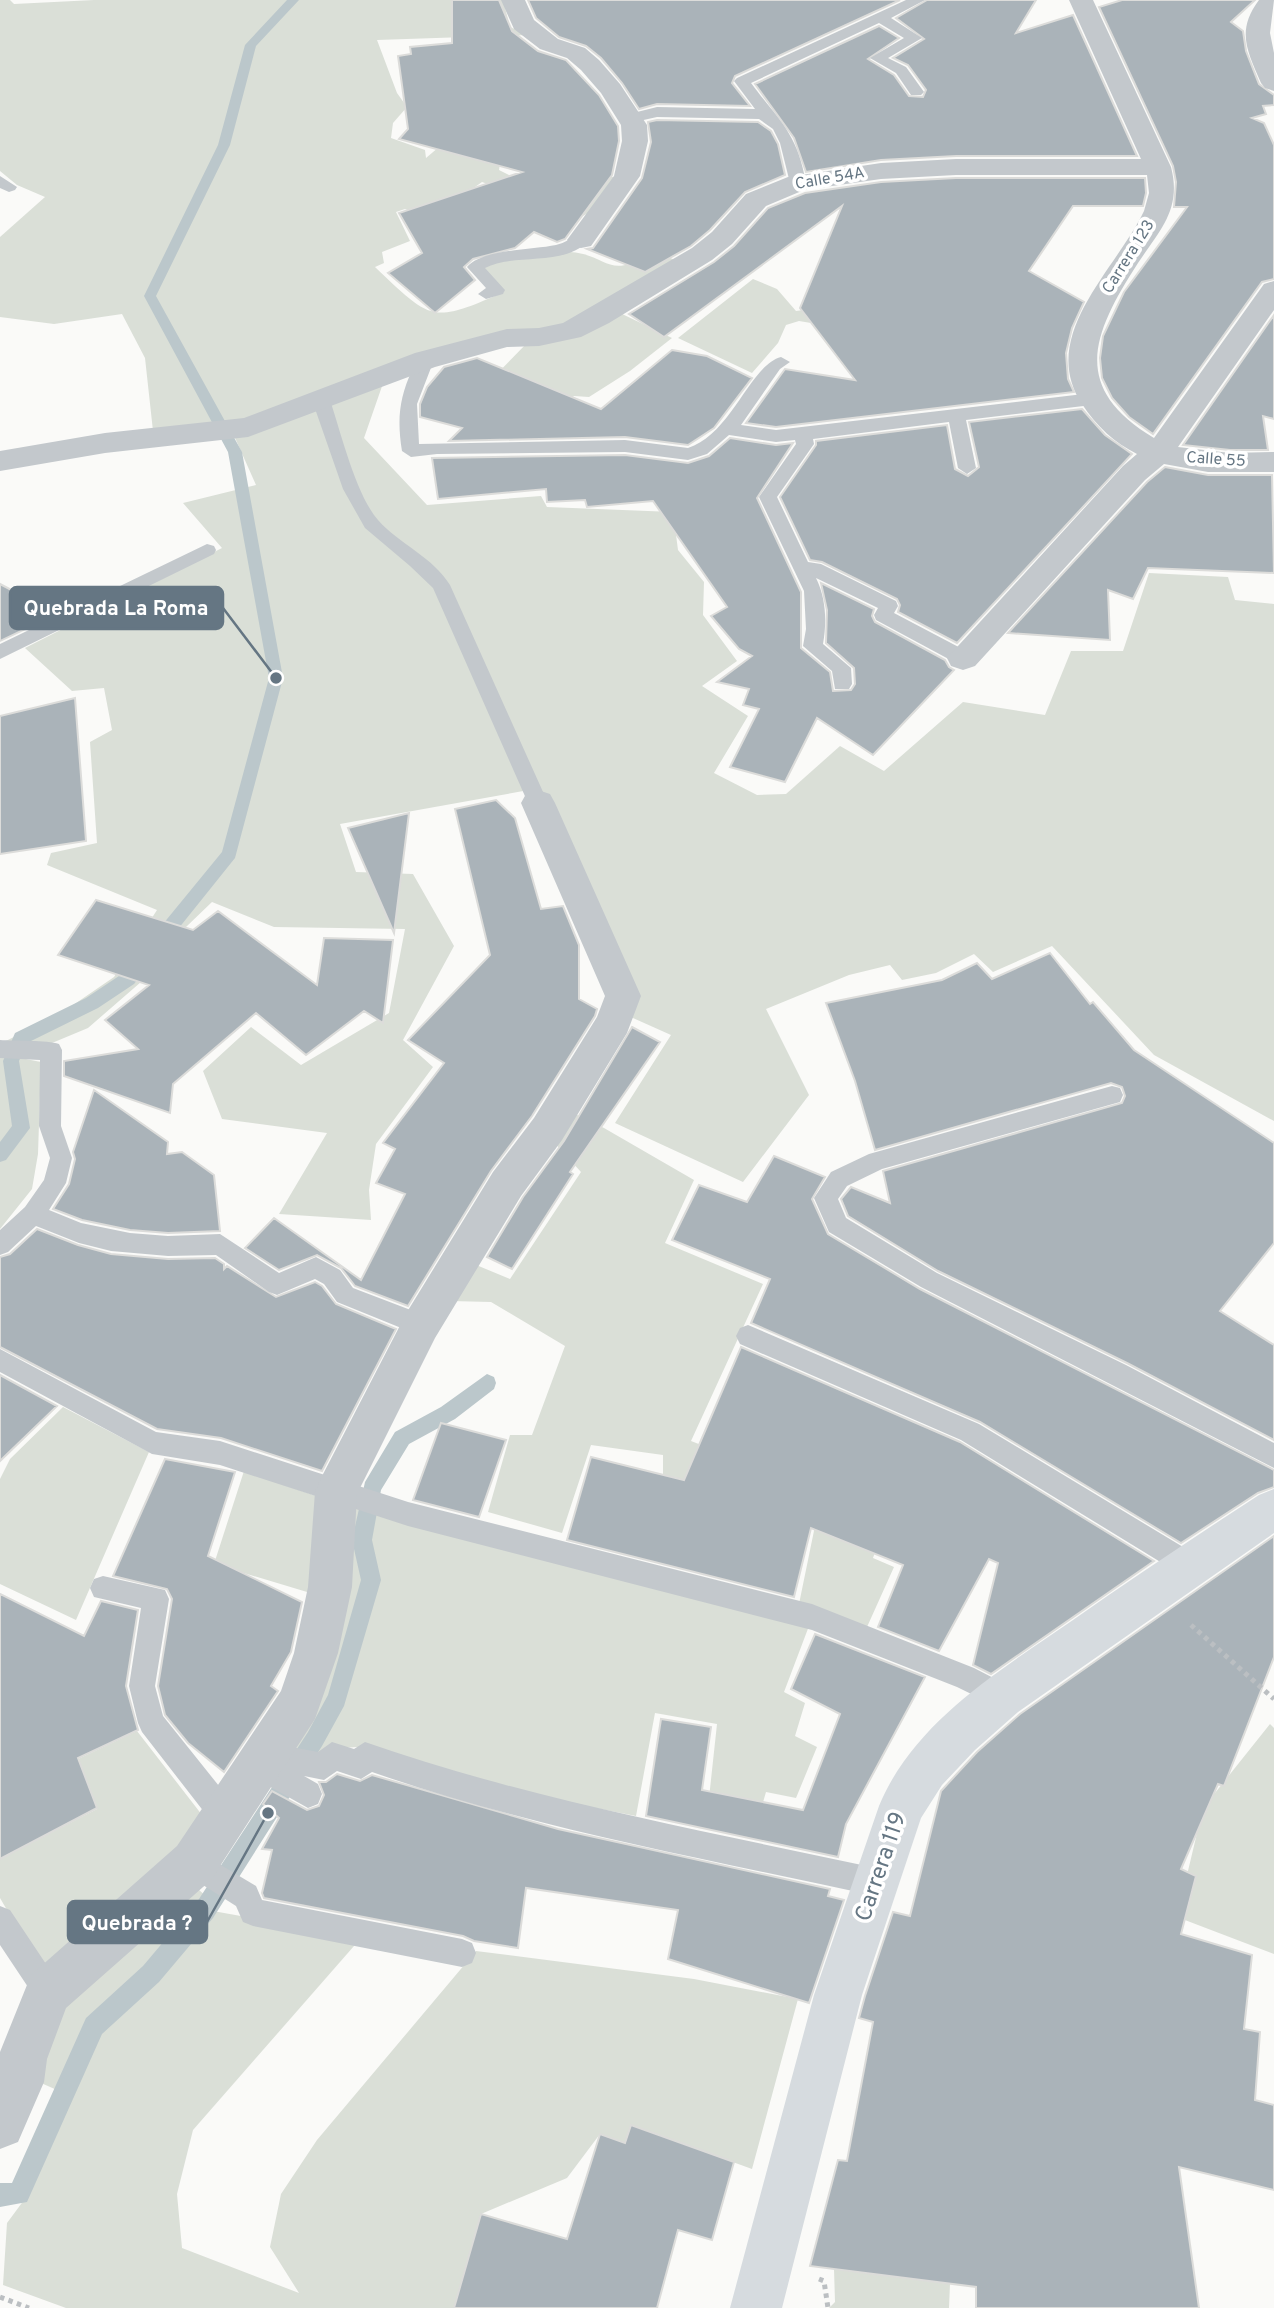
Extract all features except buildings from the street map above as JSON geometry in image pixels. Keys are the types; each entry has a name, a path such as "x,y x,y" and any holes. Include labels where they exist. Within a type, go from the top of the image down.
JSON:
{"street":[{"path":"513,0 523,23 549,44 576,53 590,65 611,89 634,125 635,141 627,176 582,240"},
{"name":"Carrera 123","path":"1082,0 1158,167 1163,191 1157,211 1103,298 1081,357 1083,376 1092,399 1125,436 1158,452"},
{"path":"1268,3 1262,12 1255,35 1274,83"},
{"name":"Calle 54A","path":"0,461 105,443 248,427 425,360 507,338 538,337 571,331 702,254 722,238 756,200 798,183 881,171 944,168 1158,167"},
{"path":"963,659 1134,474 1158,452 1274,290"},
{"name":"Calle 55","path":"1158,452 1212,462 1274,461"},
{"path":"0,2124 19,2082 22,2059 48,1992 198,1865 225,1816 269,1763 299,1703 316,1653 330,1587 342,1493 421,1325 507,1184 556,1117 614,1022 623,996 538,803"},
{"name":"Carrera 119","path":"756,2308 838,1995 902,1806 926,1769 959,1734 1002,1696 1171,1577 1274,1509"}],"lane":[{"path":"762,114 763,110 742,81 882,19 918,0"},
{"path":"882,19 915,38 877,58 901,71 916,92"},
{"path":"630,118 657,112 762,114 772,119 784,134 794,156 798,183"},
{"path":"486,294 497,290 475,267 486,261 563,249 582,240"},
{"path":"425,360 406,402 404,420 411,451 437,448 625,446 688,454 701,450 725,429 730,428 776,436 803,434 1092,399"},
{"path":"730,428 774,365 781,362"},
{"path":"321,400 352,489 371,524 441,585 538,803"},
{"path":"956,415 967,468"},
{"path":"803,434 805,444 768,497 813,591 816,629 813,646 841,668 842,684"},
{"path":"0,652 207,550"},
{"path":"803,568 814,569 889,606 883,615 963,659"},
{"path":"0,1245 33,1214 55,1183 61,1158 50,1116 51,1050 31,1052 1,1049"},
{"path":"1112,1095 877,1161 839,1178 826,1198 837,1225 929,1280 1117,1373 1274,1456"},
{"path":"33,1214 81,1234 117,1240 187,1248 220,1244 277,1285 316,1267 331,1277 345,1295 421,1325"},
{"path":"748,1336 970,1433 1171,1577"},
{"path":"0,1360 152,1443 220,1453 408,1514 812,1617 965,1677 1002,1696"},
{"path":"103,1588 156,1600 142,1686 151,1723 225,1816"},
{"path":"269,1763 324,1766 332,1756 360,1765 365,1756 439,1782 503,1800 876,1882"},
{"path":"269,1763 308,1794"},
{"path":"198,1865 246,1896 253,1912 461,1953"},
{"path":"0,1920 48,1992"}],"path":[{"path":"1171,1577 1274,1699"},
{"path":"0,2297 29,2308"}],"shaded area":[{"path":"0,0 10,0 14,4 94,0 503,0 510,27 528,35 377,40 397,93 407,107 393,123 391,138 425,150 426,158 446,141 503,146 499,170 509,175 617,177 590,212 581,217 482,182 457,200 453,227 405,209 396,212 410,241 382,252 384,263 375,267 422,307 434,312 446,312 504,292 482,267 494,263 570,252 618,266 627,265 651,249 679,262 571,325 388,369 364,438 427,505 541,496 547,507 673,512 678,550 704,582 703,615 737,661 702,686 748,716 714,773 757,795 786,794 840,746 884,771 963,702 1045,715 1071,651 1123,651 1149,573 1228,577 1235,600 1274,604 1274,1121 1154,1055 1052,946 993,972 974,954 936,973 902,980 890,965 849,975 766,1009 809,1095 743,1182 615,1123 671,1035 624,1014 540,788 340,824 356,872 413,874 454,946 403,1040 433,1067 376,1144 369,1190 371,1220 279,1214 327,1133 222,1119 203,1071 251,1027 301,1065 389,1013 405,929 274,927 212,902 161,951 164,962 88,1028 52,1043 2,1043 63,1012 114,977 157,910 47,865 51,853 97,843 90,742 112,730 104,688 72,691 25,648 222,548 183,503 256,485 228,422 153,431 145,358 122,314 54,324 0,317 0,237 45,197 17,185 0,171"},
{"path":"753,279 777,289 796,311 819,308 859,331 799,321 786,325 778,343 752,373 678,338"},
{"path":"618,312 672,338 630,371 589,397 574,396 563,404 487,384 527,343"},
{"path":"0,1054 41,1062 38,1154 32,1189 0,1229"},
{"path":"567,1110 694,1180 665,1243 763,1284 691,1441 827,1494 890,1509 873,1558 894,1567 867,1627 799,1604 816,1521 663,1483 663,1455 591,1445 562,1533 488,1512 510,1435 532,1435 565,1346 491,1302 450,1301 469,1262 510,1279 581,1172 551,1139"},
{"path":"63,1407 149,1452 76,1620 0,1584 0,1479 10,1459"},
{"path":"244,1471 325,1499 317,1595 214,1564"},
{"path":"342,1502 809,1626 784,1692 805,1703 795,1736 817,1747 796,1798 766,1792 753,1837 706,1826 717,1724 655,1713 636,1816 479,1785 358,1747 323,1749 317,1756 282,1750"},
{"path":"1270,1724 1274,1728 1274,1954 1177,1917 1203,1808"},
{"path":"137,1731 209,1824 49,1982 0,1898 0,1859 97,1809 78,1759"},
{"path":"190,1882 207,1897 139,1976 86,2023 57,2090 25,2076 56,2000"},
{"path":"213,1911 361,1938 193,2130 177,2194 182,2248 299,2293 270,2247 281,2194 317,2140 476,1951 694,1979 798,1999 752,2169 631,2125 625,2143 600,2134 567,2178 481,2214 454,2308 66,2308 3,2285 7,2223 27,2196 101,2030 158,1978"},
{"path":"834,2269 950,2284 949,2308 829,2308 835,2302"}],"waterway":[{"path":"0,1155 21,1128 11,1061 21,1038 92,1003 128,979 229,854 276,678 235,452 150,296 224,145 251,45 293,0"},
{"path":"0,2195 19,2194 94,2026 151,1974 205,1910 315,1739 337,1699 371,1580 362,1540 372,1488 402,1438 448,1413 487,1383"}],"place":[{"name":"Quebrada La Roma","path":"276,678"},
{"name":"Quebrada ?","path":"268,1813"}]}
